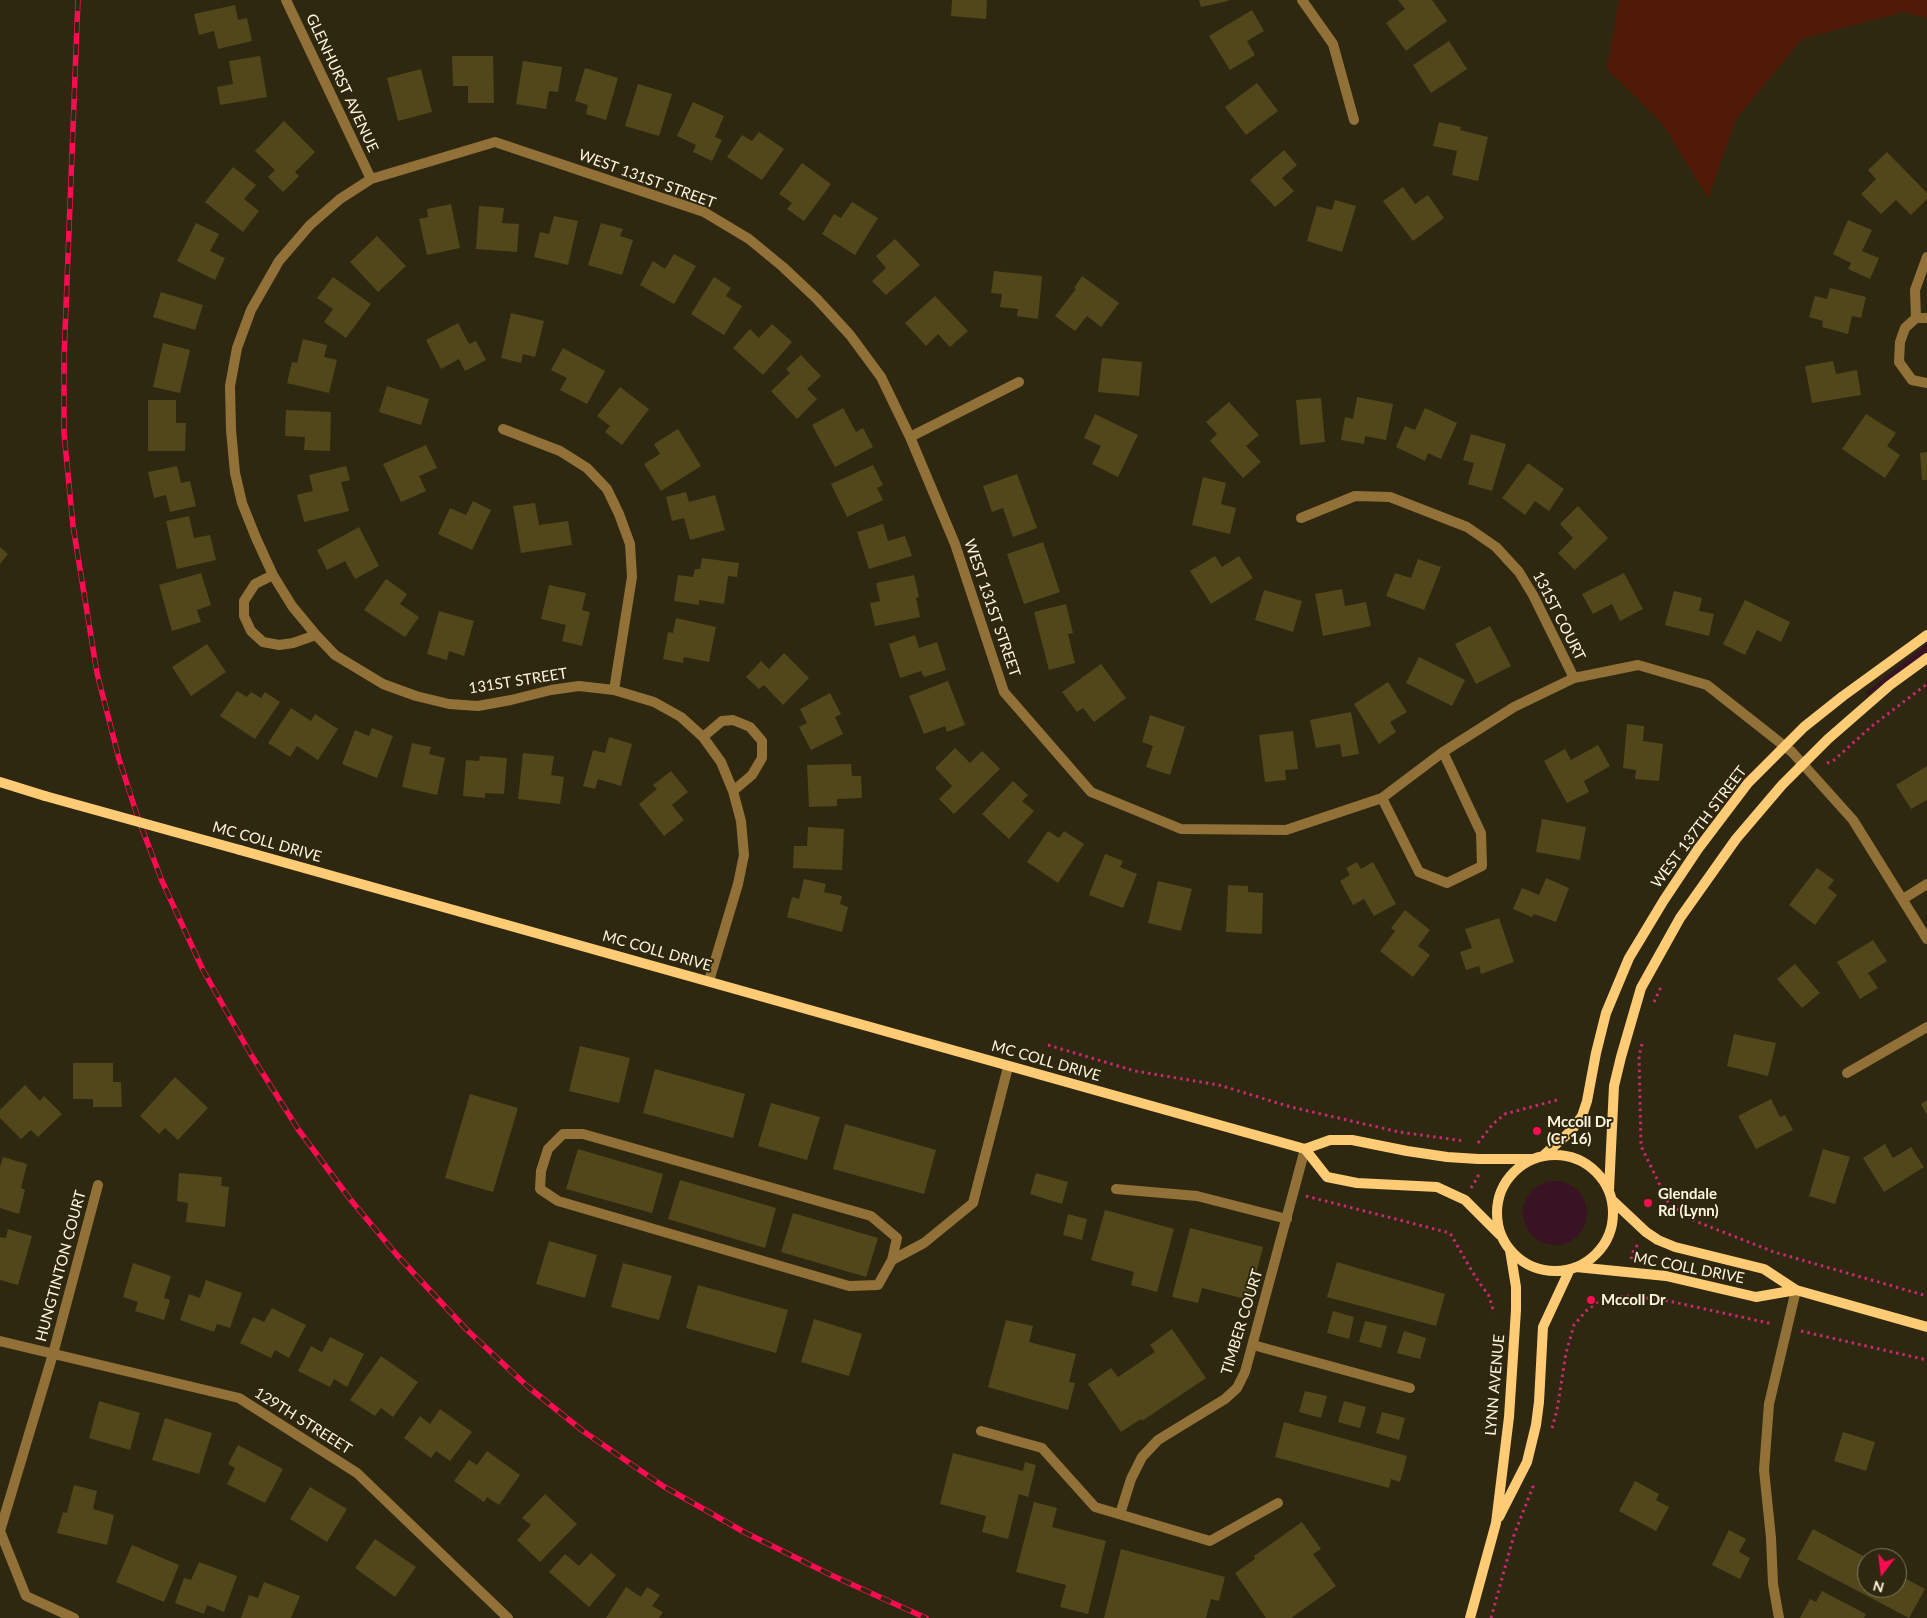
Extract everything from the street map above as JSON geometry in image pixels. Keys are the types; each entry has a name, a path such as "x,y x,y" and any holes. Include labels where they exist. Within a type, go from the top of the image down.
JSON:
{"main road":[{"name":"WEST 137TH STREET","path":"1544,1155 1571,1131 1582,1116 1588,1101 1596,1053 1606,1013 1629,958 1664,900 1698,850 1748,783 1804,727 1842,696 1927,635"},
{"path":"1609,1190 1614,1086 1641,988 1680,918 1736,839 1782,785 1806,767 1890,685 1927,658"},
{"name":"MC COLL DRIVE","path":"0,782 1305,1149"},
{"path":"1502,1237 1497,1214 1500,1192 1508,1178 1518,1167 1531,1159 1544,1155 1560,1154 1575,1158 1601,1176 1609,1190 1613,1202 1613,1218 1610,1234 1602,1248 1590,1259 1573,1268 1557,1271 1544,1270 1531,1266 1519,1259 1510,1250 1502,1237 1465,1200 1437,1188 1357,1183 1326,1178 1305,1149 1330,1140 1352,1140 1407,1151 1447,1156 1478,1159 1531,1159"},
{"name":"MC COLL DRIVE","path":"1613,1202 1646,1232 1658,1240 1675,1247 1764,1269 1796,1290 1927,1327"},
{"name":"LYNN AVENUE","path":"1470,1618 1496,1523 1508,1418 1516,1310 1516,1287 1510,1250"},
{"name":"MC COLL DRIVE","path":"1573,1268 1666,1276 1756,1297 1796,1290"},
{"name":"LYNN AVENUE","path":"1496,1523 1526,1462 1536,1425 1543,1327 1573,1268"}],"street":[{"name":"GLENHURST AVENUE","path":"286,0 371,179"},
{"path":"1302,0 1333,44 1354,120"},
{"name":"WEST 131ST STREET","path":"371,179 495,142 704,212 749,239 783,267 817,299 850,335 881,377 910,436 955,544 1004,692 1091,792 1181,829 1286,830 1382,798 1443,752 1514,707 1574,678 1638,665 1707,685 1785,746 1853,820 1927,938"},
{"name":"131ST STREET","path":"371,179 340,199 310,225 279,261 251,310 238,348 230,386 231,430 235,472 242,503 273,575 292,606 334,655 383,684 416,696 449,704 478,706 551,690 580,686 614,690 654,702 681,717 703,737 721,762 733,791 741,821 744,854 738,884 709,981"},
{"path":"1916,318 1915,290 1927,257"},
{"path":"1927,318 1916,318 1904,328 1900,342 1898,362 1912,380 1927,383"},
{"path":"910,436 1019,382"},
{"path":"503,429 560,451 587,468 607,489 619,514 630,544 632,577 614,690"},
{"name":"131ST COURT","path":"1301,518 1355,496 1390,496 1467,527 1496,548 1519,572 1574,678"},
{"path":"273,575 255,584 244,600 244,616 251,630 264,642 279,645 294,643 316,634"},
{"path":"703,737 722,721 732,720 750,726 762,741 762,758 752,775 733,791"},
{"path":"1382,798 1419,872 1447,884 1482,866 1481,833 1443,752"},
{"path":"1903,899 1927,884"},
{"path":"1847,1073 1927,1027"},
{"path":"892,1260 897,1238 871,1216 583,1134 563,1134 548,1149 541,1171 540,1188 558,1201 849,1286 878,1285 892,1260 924,1243 973,1203 1008,1066"},
{"name":"TIMBER COURT","path":"1120,1514 1131,1478 1142,1457 1158,1440 1225,1400 1237,1388 1246,1372 1305,1149"},
{"name":"HUNGTINTON COURT","path":"0,1531 53,1354 98,1185"},
{"path":"1116,1189 1197,1196 1287,1219"},
{"path":"1779,1618 1773,1584 1771,1538 1764,1470 1769,1404 1796,1290"},
{"name":"129TH STREEET","path":"0,1341 239,1398 357,1473 508,1618"},
{"path":"1253,1346 1410,1388"},
{"path":"981,1431 1042,1448 1095,1507 1210,1541 1278,1503"},
{"path":"0,1531 26,1596 74,1618"}],"path":[{"path":"1806,767 1834,760 1872,726 1927,684"},
{"path":"1651,1008 1663,983"},
{"path":"1644,1037 1640,1056 1641,1146 1669,1204 1695,1222 1774,1252 1927,1296"},
{"path":"1048,1045 1135,1071 1219,1085 1300,1109 1398,1132 1478,1143 1493,1124 1505,1114 1558,1100"},
{"path":"1471,1188 1478,1177 1478,1168"},
{"path":"1294,1192 1450,1234 1489,1296 1494,1313"},
{"path":"1631,1260 1639,1242"},
{"path":"1550,1436 1557,1410 1566,1354 1574,1324 1601,1299 1628,1296 1664,1300 1927,1360"},
{"path":"1491,1618 1514,1535 1536,1480"}],"shaded area":[{"path":"1619,0 1927,0 1927,18 1904,12 1802,39 1736,119 1708,198 1662,123 1607,69"},
{"path":"1927,644 1927,652 1868,695 1864,694"},
{"path":"1555,1181 1573,1187 1581,1195 1587,1213 1581,1231 1573,1239 1555,1245 1537,1239 1529,1231 1523,1213 1529,1195 1537,1187"}],"building":[{"path":"952,0 987,0 986,19 951,16"},
{"path":"1199,0 1228,0 1228,1 1201,7"},
{"path":"1398,0 1432,0 1447,21 1406,51 1386,23 1405,9"},
{"path":"235,5 238,20 247,18 252,41 218,49 214,31 199,35 194,14"},
{"path":"1252,10 1264,31 1247,41 1255,55 1230,70 1209,36"},
{"path":"1449,41 1467,69 1431,93 1413,65"},
{"path":"260,56 267,97 220,105 217,87 233,84 229,61"},
{"path":"452,56 493,56 494,103 468,103 468,86 453,86"},
{"path":"523,61 562,67 558,92 549,91 546,109 516,104"},
{"path":"585,68 618,78 606,120 586,114 588,105 575,101"},
{"path":"421,69 432,112 398,121 387,78"},
{"path":"1257,83 1278,111 1246,135 1225,107"},
{"path":"638,84 672,94 659,136 625,126"},
{"path":"693,102 724,116 715,137 722,140 712,161 693,152 696,145 677,136"},
{"path":"284,121 315,152 295,172 299,176 283,192 268,177 275,170 255,151"},
{"path":"1439,122 1461,127 1460,130 1488,137 1478,181 1452,175 1457,151 1433,146"},
{"path":"759,132 784,149 762,180 727,157 742,135 752,141"},
{"path":"1284,150 1297,165 1282,178 1294,191 1275,207 1250,180"},
{"path":"1887,152 1927,193 1927,199 1911,215 1896,200 1881,214 1861,194 1876,179 1868,170"},
{"path":"802,163 831,184 804,221 787,209 792,203 779,194"},
{"path":"233,167 256,185 244,199 259,211 243,232 205,202"},
{"path":"1403,187 1415,204 1428,195 1444,218 1413,241 1383,201"},
{"path":"1335,200 1356,206 1342,252 1307,241 1317,206 1332,210"},
{"path":"852,202 878,218 855,255 822,234 834,214 841,218"},
{"path":"451,204 460,248 427,255 419,219 428,217 427,209"},
{"path":"479,206 504,208 502,223 519,224 517,252 476,249"},
{"path":"554,216 578,221 568,265 534,257 540,232 549,234"},
{"path":"1848,220 1872,230 1862,251 1879,258 1870,279 1848,269 1851,263 1833,254"},
{"path":"196,223 219,234 210,251 225,258 215,280 177,261"},
{"path":"601,223 623,229 620,236 633,240 622,275 588,265"},
{"path":"377,236 406,266 378,292 350,262"},
{"path":"895,239 920,265 886,295 872,281 886,268 876,256"},
{"path":"674,254 696,266 674,304 640,285 653,261 665,269"},
{"path":"994,271 1042,276 1038,319 1017,316 1018,309 1000,307 1002,294 991,293"},
{"path":"1082,276 1119,303 1101,327 1087,316 1075,331 1055,316 1076,289 1074,288"},
{"path":"333,277 371,304 346,338 324,322 333,309 317,298"},
{"path":"714,277 731,288 726,296 742,306 724,335 691,314"},
{"path":"1830,288 1866,297 1861,318 1852,316 1848,334 1822,327 1823,321 1809,317 1815,296 1827,299"},
{"path":"161,292 203,305 195,330 153,317"},
{"path":"935,296 968,331 950,347 938,334 926,346 905,323"},
{"path":"511,313 544,321 535,357 523,354 521,363 501,358"},
{"path":"458,323 469,344 476,341 486,360 465,371 459,359 441,369 426,340"},
{"path":"772,324 792,342 763,375 733,348 750,329 759,338"},
{"path":"303,339 327,345 324,357 337,360 329,393 287,383 292,362 297,363"},
{"path":"163,343 190,350 180,393 153,387"},
{"path":"563,348 605,371 587,404 560,390 567,378 551,370"},
{"path":"801,355 821,376 807,389 817,399 797,419 771,391 790,373 786,369"},
{"path":"1102,358 1142,362 1139,396 1098,392"},
{"path":"1833,361 1836,374 1857,370 1861,395 1812,403 1805,366"},
{"path":"387,386 429,399 421,425 379,412"},
{"path":"620,387 649,409 622,445 605,432 610,426 597,416"},
{"path":"1357,397 1393,404 1386,440 1365,436 1364,444 1341,440 1345,417 1353,419"},
{"path":"1321,398 1325,442 1300,445 1296,400"},
{"path":"148,400 176,400 176,423 186,423 185,451 148,451"},
{"path":"1229,402 1259,435 1246,446 1261,462 1243,478 1210,441 1217,434 1206,422"},
{"path":"843,408 856,432 863,428 873,447 835,467 812,425"},
{"path":"1425,408 1457,423 1441,459 1428,453 1425,461 1396,447 1405,426 1415,430"},
{"path":"286,410 331,412 330,451 304,450 305,437 285,436"},
{"path":"1095,414 1138,435 1118,477 1092,464 1101,446 1084,438"},
{"path":"1866,414 1896,433 1887,446 1900,455 1885,478 1842,449"},
{"path":"678,429 701,466 661,491 644,464 660,454 654,444"},
{"path":"1471,434 1506,444 1492,491 1468,484 1474,463 1463,460"},
{"path":"426,445 437,468 419,476 426,491 401,502 383,464"},
{"path":"1927,452 1927,480 1922,480 1920,453"},
{"path":"1528,463 1564,489 1549,511 1535,501 1525,515 1502,498"},
{"path":"873,465 883,485 877,488 883,500 847,517 831,484"},
{"path":"177,466 181,483 190,481 196,506 170,512 166,495 154,498 148,472"},
{"path":"346,466 350,480 341,482 349,511 304,522 297,495 313,491 309,475"},
{"path":"1017,474 1037,528 1013,537 1003,508 992,512 983,486"},
{"path":"1203,477 1226,483 1221,504 1236,508 1230,534 1192,525"},
{"path":"686,492 689,502 715,495 725,530 690,540 684,518 672,521 666,497"},
{"path":"473,501 491,510 472,550 438,534 450,508 466,515"},
{"path":"535,503 539,525 568,521 572,545 521,553 513,506"},
{"path":"1578,506 1608,538 1575,570 1558,553 1573,538 1560,524"},
{"path":"189,516 194,538 210,535 216,560 177,569 166,521"},
{"path":"883,524 888,541 905,536 912,556 869,569 857,532"},
{"path":"359,527 379,566 355,579 345,561 327,570 317,550"},
{"path":"1043,542 1060,592 1024,604 1007,554"},
{"path":"0,547 8,554 0,564"},
{"path":"1215,556 1222,567 1239,556 1253,578 1211,604 1190,571"},
{"path":"702,558 739,563 737,577 728,576 724,604 699,600 699,605 674,601 678,575 693,577 695,569 700,569"},
{"path":"1418,559 1441,567 1424,610 1386,596 1395,573 1411,578"},
{"path":"201,573 211,605 197,610 201,622 172,631 159,585"},
{"path":"1624,573 1643,609 1620,621 1612,604 1593,614 1582,594"},
{"path":"914,575 919,597 916,598 920,617 875,626 870,603 880,601 876,583"},
{"path":"386,579 407,594 400,604 419,617 405,637 364,610"},
{"path":"549,585 586,593 582,610 590,612 582,646 562,641 566,625 541,619"},
{"path":"1342,589 1345,606 1366,602 1371,626 1323,636 1315,594"},
{"path":"1264,590 1302,601 1293,632 1255,620"},
{"path":"1674,591 1702,598 1699,611 1714,614 1709,636 1665,625"},
{"path":"1745,600 1790,622 1781,642 1757,630 1745,655 1723,644"},
{"path":"1066,604 1073,633 1068,634 1075,663 1049,670 1034,612"},
{"path":"439,611 474,621 464,656 449,651 447,660 427,654"},
{"path":"676,618 716,627 709,662 684,657 683,663 663,659 668,632 673,633"},
{"path":"1490,626 1511,666 1476,684 1455,644"},
{"path":"915,635 919,648 937,642 946,670 924,677 921,671 900,678 889,644"},
{"path":"207,644 226,672 191,696 172,667"},
{"path":"784,653 809,678 783,705 764,685 759,689 746,677 761,661 769,669"},
{"path":"1419,657 1465,680 1452,706 1406,683"},
{"path":"1101,664 1126,698 1094,722 1083,708 1077,712 1062,692"},
{"path":"948,681 965,725 947,732 945,726 924,734 909,696"},
{"path":"1388,682 1407,712 1390,722 1396,732 1379,744 1354,704"},
{"path":"237,691 247,697 251,692 261,698 265,692 280,702 255,739 220,716"},
{"path":"830,693 841,714 835,717 843,734 811,750 799,727 807,723 800,709"},
{"path":"291,708 311,721 315,714 338,729 318,760 297,746 290,757 268,743"},
{"path":"1351,712 1359,754 1342,757 1340,744 1316,748 1310,720"},
{"path":"1150,715 1185,727 1170,775 1146,767 1153,746 1142,742"},
{"path":"1627,724 1644,726 1643,741 1663,744 1659,781 1635,779 1636,770 1623,768"},
{"path":"372,728 393,736 377,778 342,764 355,730 369,736"},
{"path":"1293,731 1298,769 1285,770 1286,780 1265,782 1259,735"},
{"path":"609,737 632,744 621,786 598,779 595,789 583,786 593,750 605,753"},
{"path":"412,743 431,747 429,754 445,758 437,795 402,787"},
{"path":"1598,745 1610,766 1584,781 1589,792 1567,803 1544,761 1565,749 1571,760"},
{"path":"955,748 970,763 982,751 1000,769 954,814 939,799 952,786 935,768"},
{"path":"523,753 554,756 551,775 564,777 560,804 518,799"},
{"path":"480,756 507,758 504,794 485,793 485,798 463,796 466,760 479,761"},
{"path":"851,764 852,776 861,776 862,798 837,799 837,806 809,807 807,765"},
{"path":"1927,766 1927,800 1911,809 1896,785"},
{"path":"671,771 688,792 672,805 684,820 664,836 639,804 657,789 653,785"},
{"path":"1013,781 1028,795 1022,801 1034,811 1009,839 982,814"},
{"path":"1542,819 1586,827 1580,860 1536,852"},
{"path":"808,827 844,829 842,870 793,868 794,846 807,846"},
{"path":"1048,831 1059,838 1064,831 1084,844 1058,883 1027,862"},
{"path":"1105,854 1123,861 1120,867 1137,874 1123,908 1089,895"},
{"path":"1357,862 1361,869 1373,862 1396,904 1374,916 1364,899 1353,905 1340,881 1350,875 1346,868"},
{"path":"1817,868 1834,880 1828,888 1837,895 1815,925 1789,905"},
{"path":"1546,878 1569,888 1556,922 1534,914 1532,917 1513,909 1522,888 1539,895"},
{"path":"804,879 826,884 824,892 842,896 840,904 848,907 842,932 787,917 792,897 799,899"},
{"path":"1158,881 1192,889 1181,931 1148,923"},
{"path":"1228,885 1248,886 1248,892 1263,893 1262,934 1226,932"},
{"path":"1405,910 1430,930 1418,946 1430,955 1413,977 1380,951 1395,931 1391,928"},
{"path":"1499,918 1514,962 1481,974 1479,966 1466,970 1460,952 1472,948 1465,929"},
{"path":"1873,940 1887,961 1868,973 1878,988 1860,999 1837,962"},
{"path":"1795,964 1820,993 1802,1008 1777,979"},
{"path":"1734,1034 1776,1043 1768,1076 1727,1066"},
{"path":"580,1046 630,1058 619,1103 569,1091"},
{"path":"73,1063 113,1063 113,1082 121,1082 122,1107 93,1107 93,1099 73,1099"},
{"path":"655,1069 745,1094 733,1138 643,1113"},
{"path":"175,1077 208,1108 178,1140 165,1128 159,1134 140,1116"},
{"path":"25,1085 40,1101 44,1096 62,1114 38,1137 31,1130 21,1139 0,1118 0,1110"},
{"path":"470,1094 518,1108 493,1192 445,1178"},
{"path":"1771,1099 1780,1117 1785,1115 1793,1130 1756,1149 1738,1116"},
{"path":"1927,1100 1927,1115 1921,1104"},
{"path":"771,1103 820,1117 807,1160 758,1146"},
{"path":"845,1124 936,1150 924,1194 833,1169"},
{"path":"1885,1144 1893,1158 1911,1147 1924,1167 1884,1192 1863,1158"},
{"path":"578,1149 663,1174 652,1213 566,1189"},
{"path":"1823,1149 1850,1157 1835,1204 1809,1196"},
{"path":"3,1157 27,1164 21,1188 25,1190 19,1214 0,1208 0,1167"},
{"path":"179,1173 222,1177 221,1186 229,1187 225,1227 186,1222 188,1203 177,1201"},
{"path":"1036,1173 1068,1182 1062,1204 1030,1194"},
{"path":"680,1180 776,1208 765,1248 668,1219"},
{"path":"1105,1210 1174,1229 1157,1292 1131,1285 1134,1272 1091,1260"},
{"path":"793,1213 878,1238 866,1277 781,1252"},
{"path":"1068,1214 1087,1219 1082,1240 1063,1235"},
{"path":"1190,1228 1263,1247 1249,1300 1202,1288 1198,1303 1172,1297"},
{"path":"8,1229 32,1236 18,1285 0,1280 0,1237 6,1238"},
{"path":"549,1241 597,1255 585,1298 536,1284"},
{"path":"1337,1262 1445,1294 1436,1326 1327,1297"},
{"path":"133,1263 171,1276 164,1298 170,1300 164,1320 135,1311 138,1302 123,1297"},
{"path":"623,1263 672,1276 659,1320 611,1307"},
{"path":"206,1280 242,1293 230,1328 217,1324 214,1332 180,1320 189,1294 200,1298"},
{"path":"698,1285 788,1310 776,1353 686,1328"},
{"path":"272,1308 306,1325 289,1358 275,1350 271,1358 240,1343 253,1317 264,1322"},
{"path":"1333,1311 1354,1317 1349,1339 1327,1333"},
{"path":"814,1319 862,1334 849,1376 801,1362"},
{"path":"1006,1320 1033,1326 1029,1342 1076,1354 1069,1382 1075,1383 1068,1410 988,1387"},
{"path":"1365,1321 1387,1326 1381,1348 1359,1342"},
{"path":"1172,1329 1206,1378 1142,1421 1141,1419 1121,1432 1088,1384 1111,1368 1118,1377 1155,1352 1150,1345"},
{"path":"1404,1331 1426,1338 1420,1359 1397,1353"},
{"path":"330,1337 364,1354 347,1387 334,1379 330,1387 298,1371 311,1346 322,1352"},
{"path":"381,1356 418,1382 393,1417 381,1408 375,1416 350,1400"},
{"path":"1305,1391 1327,1396 1321,1418 1299,1412"},
{"path":"99,1401 140,1413 130,1450 89,1438"},
{"path":"1344,1401 1366,1407 1360,1428 1338,1422"},
{"path":"440,1409 472,1432 450,1461 436,1451 431,1458 404,1438 420,1416 430,1424"},
{"path":"1382,1412 1405,1418 1399,1440 1376,1433"},
{"path":"165,1418 212,1433 199,1474 152,1460"},
{"path":"1284,1422 1407,1456 1400,1482 1391,1479 1389,1488 1275,1457"},
{"path":"1843,1432 1875,1442 1866,1471 1834,1461"},
{"path":"238,1445 283,1469 265,1503 227,1484 235,1468 228,1464"},
{"path":"487,1451 520,1475 499,1505 487,1497 484,1502 454,1481 469,1460 477,1465"},
{"path":"953,1453 1023,1471 1025,1462 1036,1465 1028,1497 1019,1494 1008,1539 982,1532 986,1516 940,1504"},
{"path":"1635,1481 1659,1494 1656,1500 1669,1507 1656,1531 1619,1511"},
{"path":"74,1485 97,1491 93,1509 114,1515 107,1545 57,1533 63,1512 67,1513"},
{"path":"310,1487 347,1509 327,1542 290,1519"},
{"path":"545,1494 577,1524 540,1562 517,1540 531,1525 522,1518"},
{"path":"1034,1502 1057,1508 1052,1527 1106,1541 1088,1614 1060,1607 1066,1585 1016,1572"},
{"path":"1302,1522 1321,1549 1313,1554 1336,1586 1291,1618 1266,1618 1235,1573 1255,1559 1254,1556"},
{"path":"1813,1529 1857,1553 1857,1591 1797,1559"},
{"path":"1729,1530 1746,1539 1739,1552 1750,1558 1740,1579 1712,1565"},
{"path":"375,1539 416,1567 395,1597 355,1568"},
{"path":"132,1545 179,1565 164,1602 116,1582"},
{"path":"1121,1549 1225,1577 1219,1601 1211,1599 1206,1618 1104,1618"},
{"path":"591,1553 616,1575 589,1607 549,1572 565,1554 579,1566"},
{"path":"199,1562 237,1576 224,1612 207,1605 204,1614 175,1603 184,1578 191,1580"},
{"path":"1907,1579 1925,1589 1909,1618 1871,1598 1907,1598"},
{"path":"264,1582 300,1596 291,1618 241,1618 249,1595 258,1598"},
{"path":"626,1587 641,1597 647,1587 660,1595 652,1606 663,1612 659,1618 606,1618"},
{"path":"1822,1591 1866,1614 1864,1618 1800,1618 1810,1599 1816,1602"}],"railway":[{"path":"78,0 64,358 64,433 73,526 97,673 119,759 138,818 162,881 203,970 250,1053 298,1129 350,1199 396,1254 466,1329 527,1386 583,1431 663,1486 744,1532 831,1575 926,1618"}],"place":[{"name":"Mccoll Dr (Cr 16)","path":"1537,1131"},
{"name":"Glendale Rd (Lynn)","path":"1648,1203"},
{"name":"Mccoll Dr","path":"1591,1300"}]}
